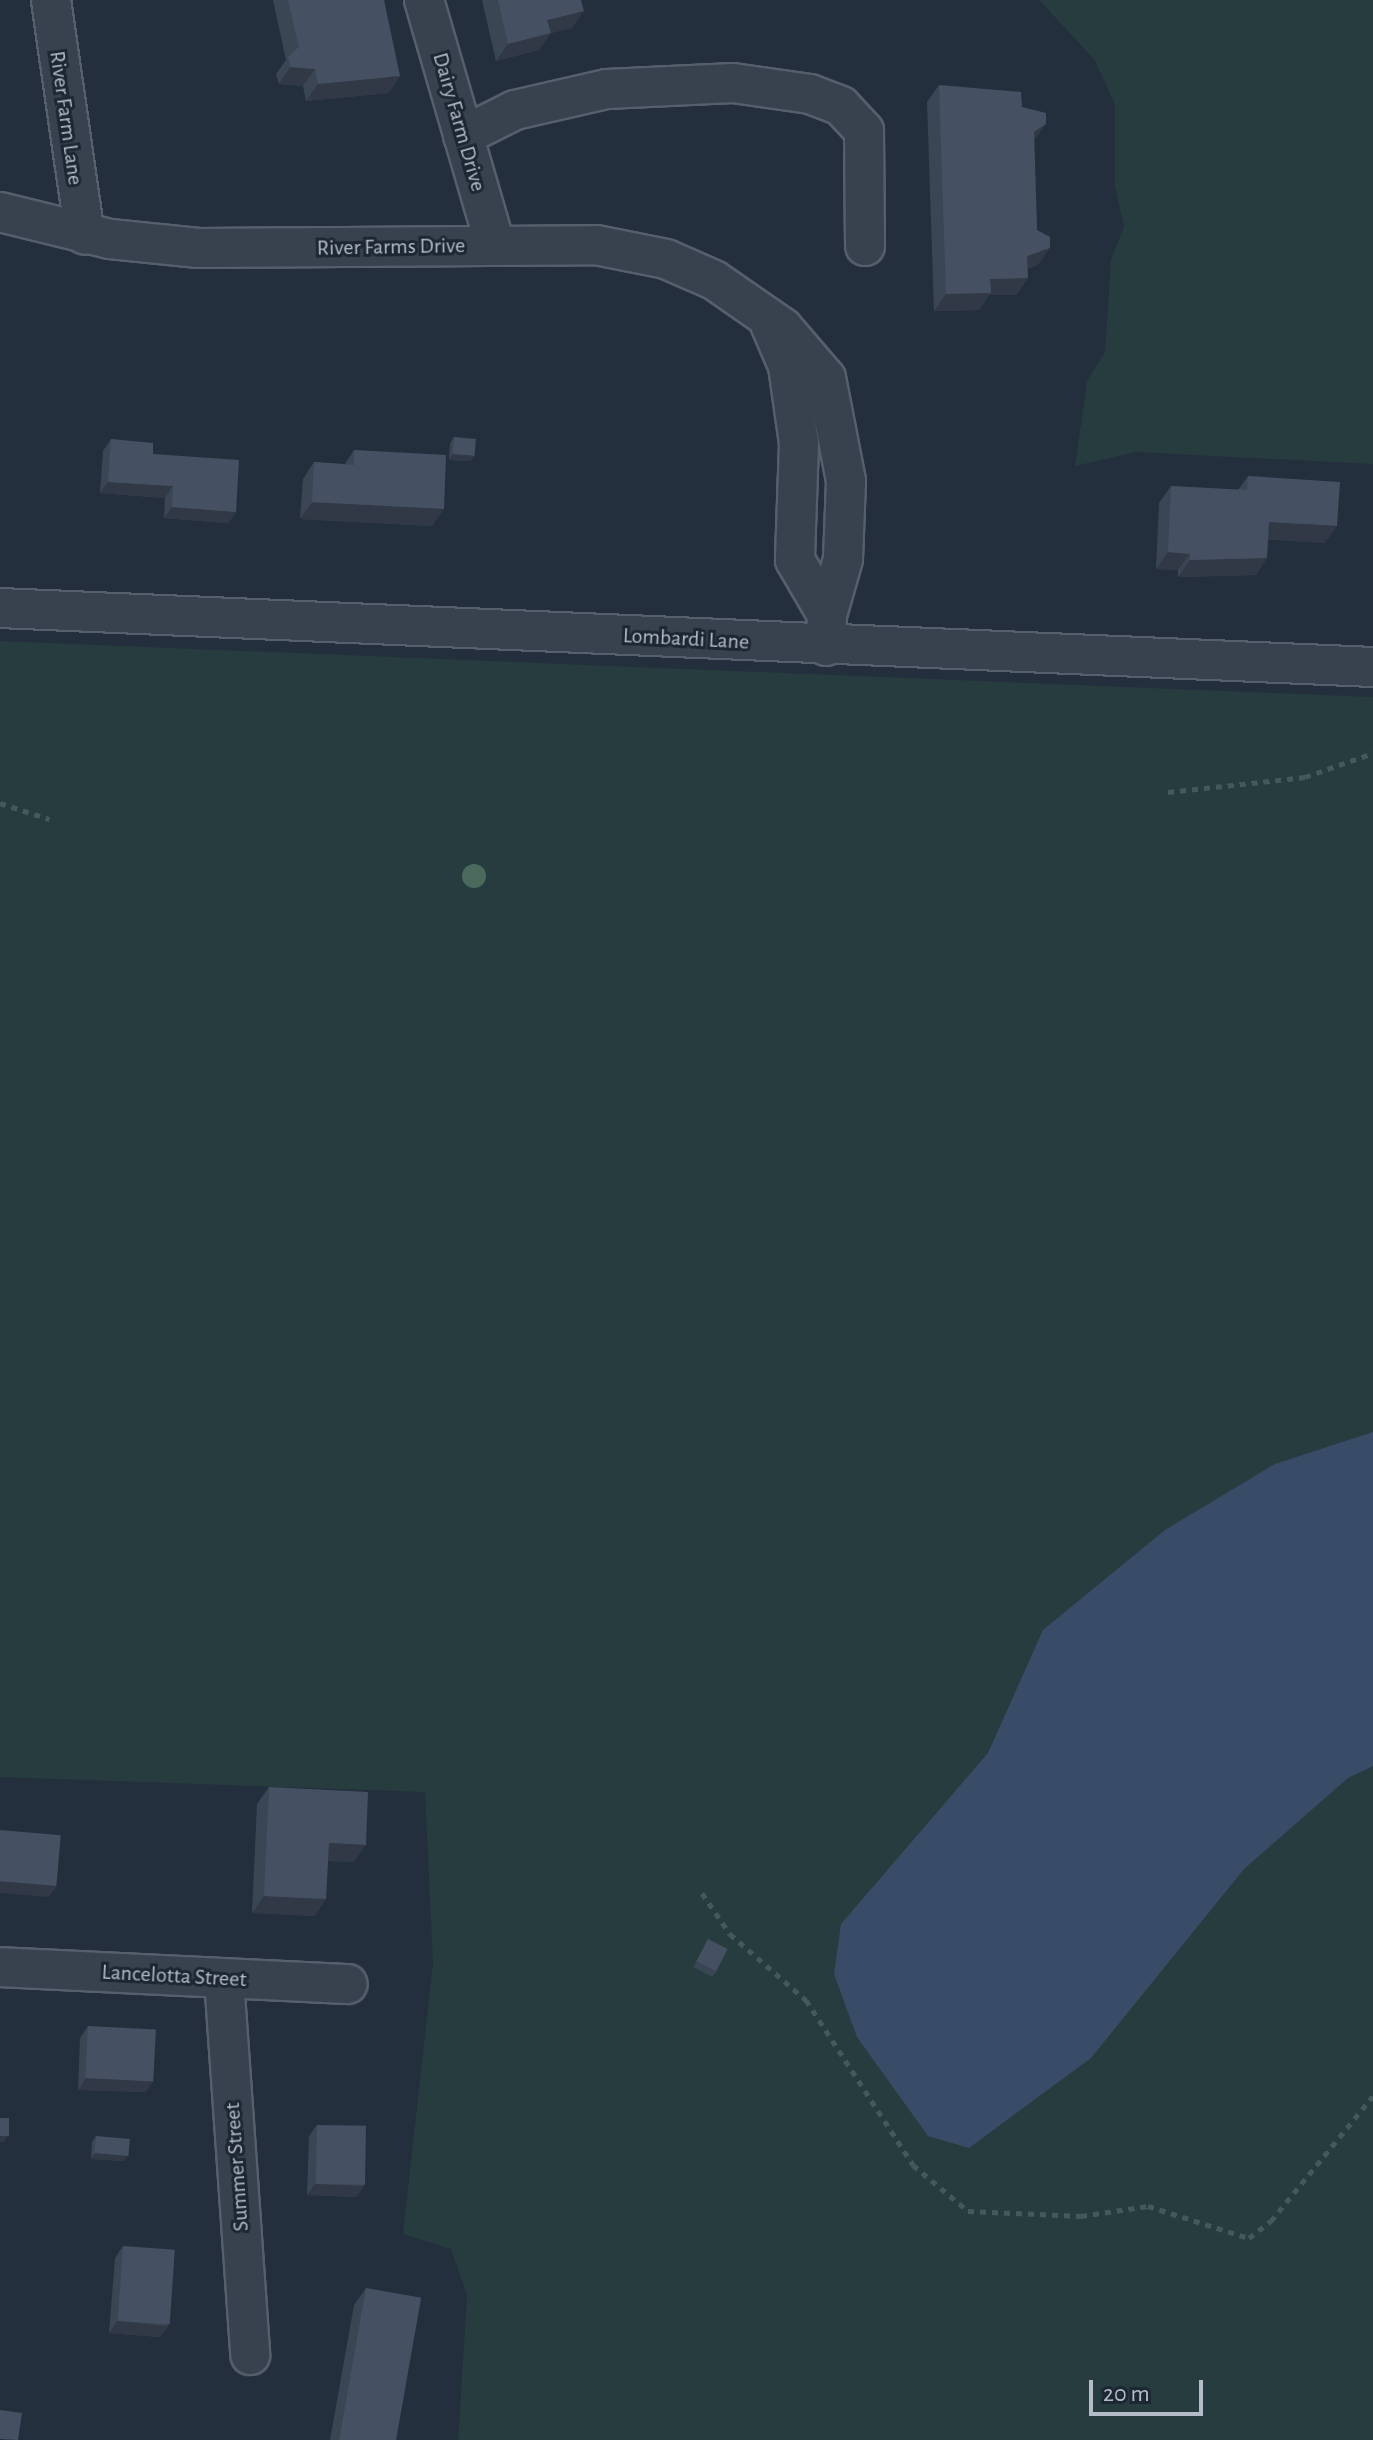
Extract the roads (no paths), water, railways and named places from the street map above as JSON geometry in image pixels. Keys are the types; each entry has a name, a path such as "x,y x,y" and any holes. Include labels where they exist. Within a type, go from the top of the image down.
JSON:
{"street":[{"name":"River Farm Lane","path":"51,0 59,95 85,235"},
{"name":"Dairy Farm Drive","path":"424,0 495,244"},
{"path":"463,136 515,110 607,89 733,83 810,94 841,106 864,131 865,246"},
{"name":"River Farms Drive","path":"0,212 85,235 289,250 495,244 596,245 666,259 714,280 809,352 839,424 843,559 826,630"},
{"path":"766,318 793,391 795,560 826,630"},
{"name":"Lombardi Lane","path":"0,608 826,630 1373,667"},
{"name":"Lancelotta Street","path":"0,1967 348,1984"},
{"name":"Summer Street","path":"224,1979 250,2355"}],"water":[{"path":"1373,1432 1373,1766 1348,1778 1244,1869 1091,2058 969,2148 928,2136 857,2037 834,1974 841,1924 988,1753 1043,1630 1165,1530 1275,1464"}]}
